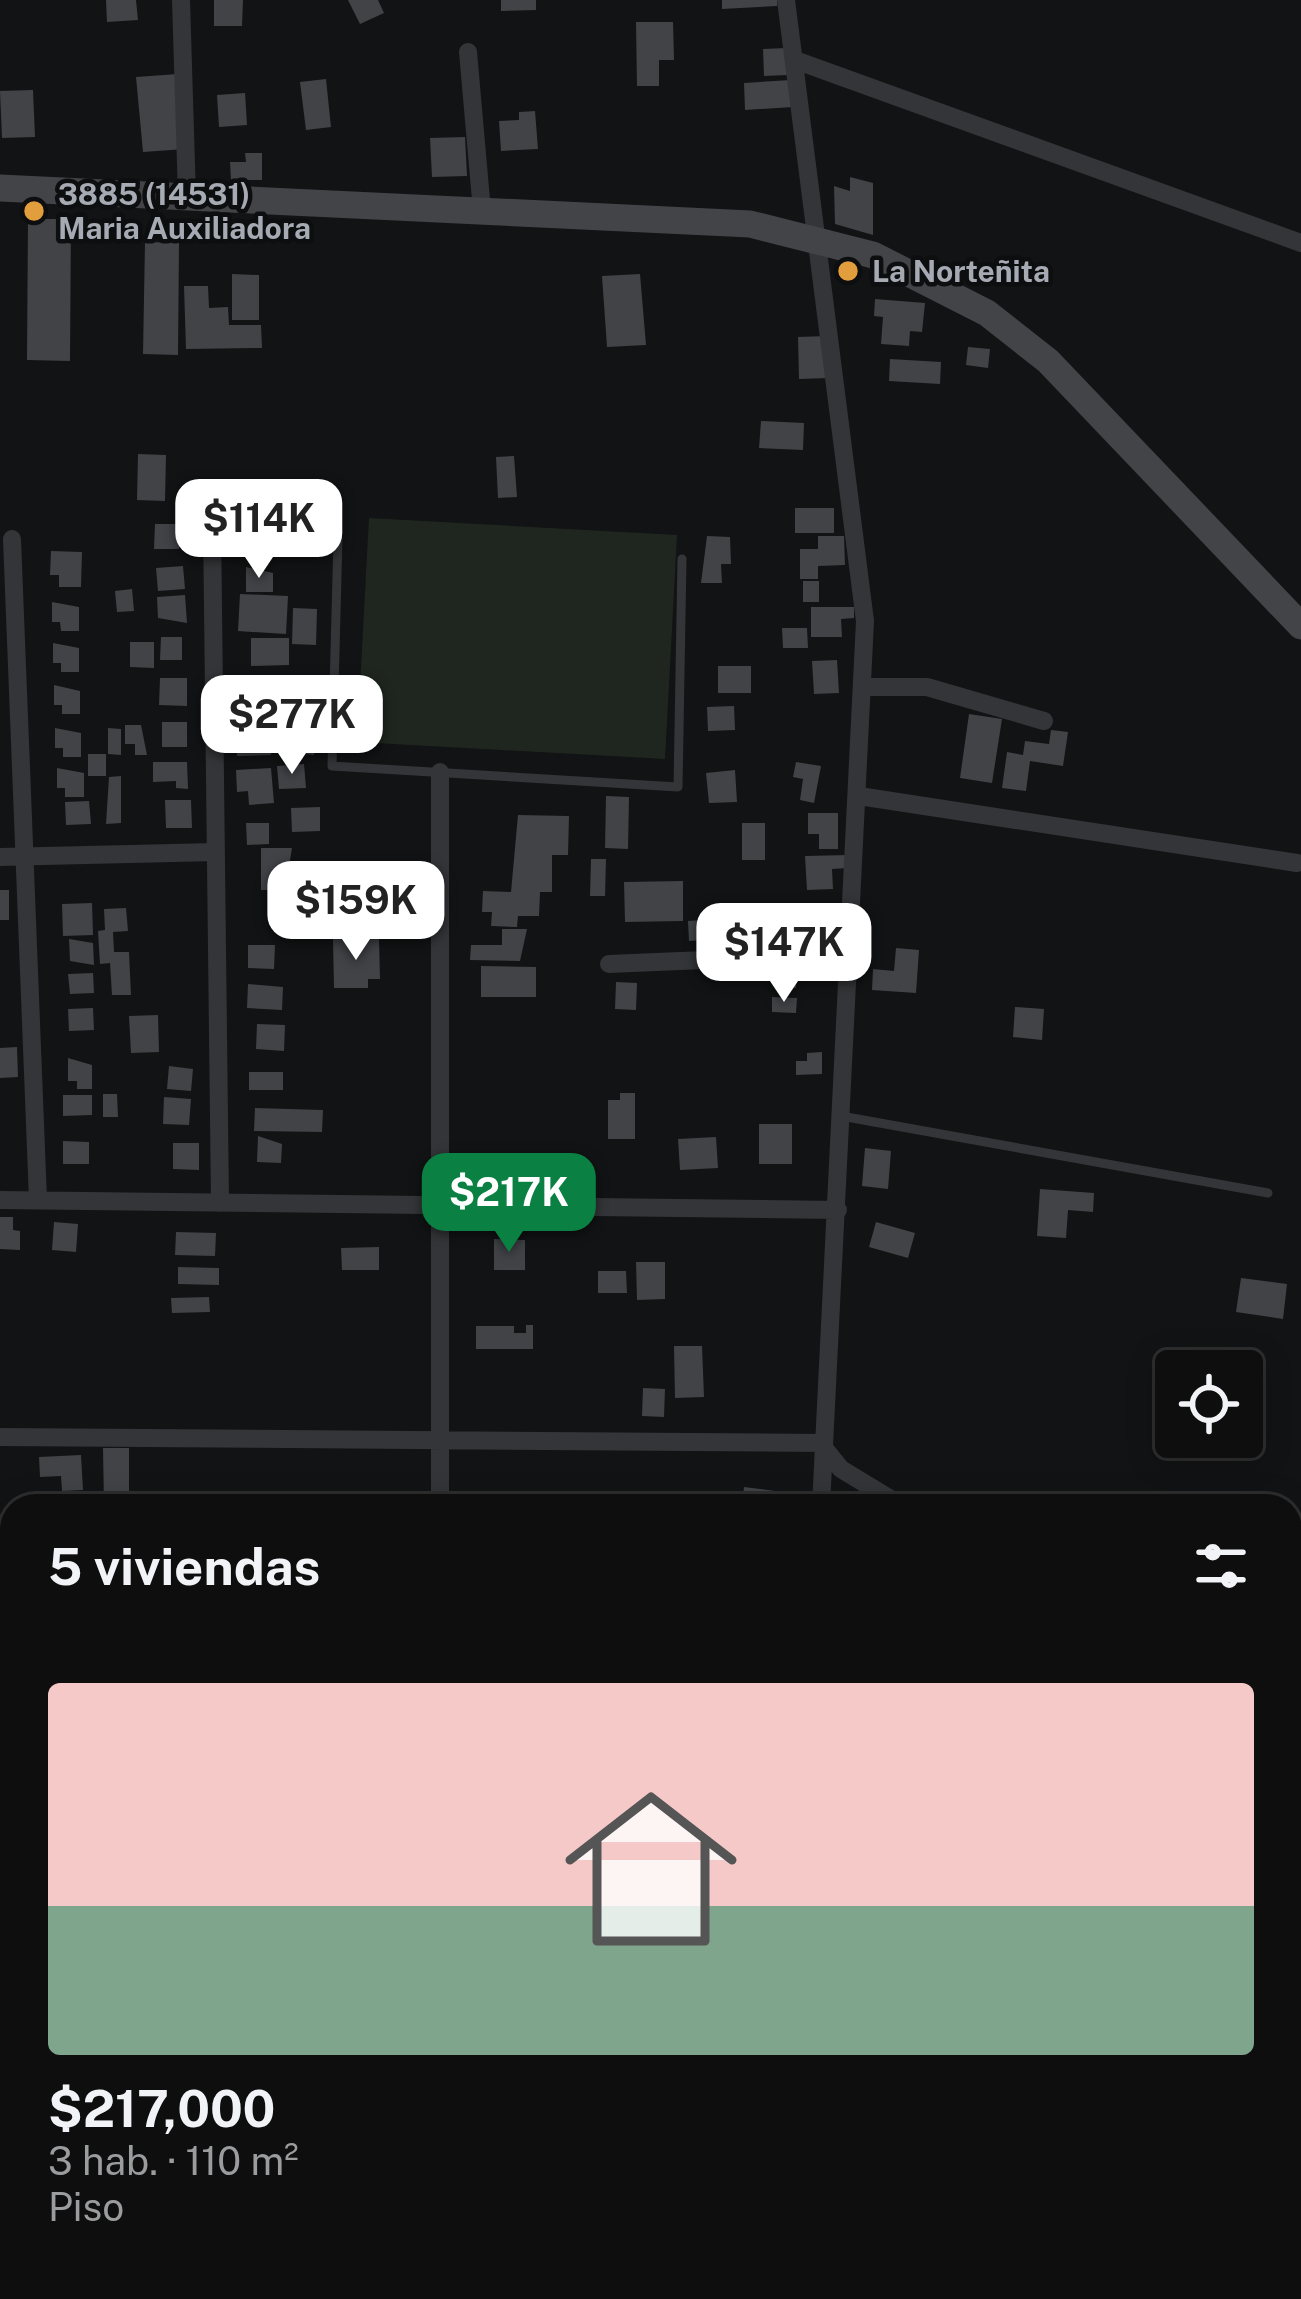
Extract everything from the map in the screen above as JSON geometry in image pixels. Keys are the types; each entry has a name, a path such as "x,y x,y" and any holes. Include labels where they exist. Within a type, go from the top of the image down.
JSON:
{"street":[{"path":"181,0 187,197"},
{"path":"786,0 865,621 822,1494"},
{"path":"469,52 482,211"},
{"path":"795,60 1301,243"},
{"path":"0,188 750,224 817,236 930,280 987,313 1048,361 1301,626"},
{"path":"212,523 220,1203"},
{"path":"12,539 38,1200"},
{"path":"865,687 926,687 1044,721"},
{"path":"440,772 440,1494"},
{"path":"859,796 1297,863"},
{"path":"0,857 216,853"},
{"path":"608,964 849,954"},
{"path":"0,1200 838,1210"},
{"path":"0,1437 824,1445 878,1494"}],"lane":[{"path":"338,538 332,766 678,787 682,559"},
{"path":"841,1116 1268,1192"}],"shaded area":[{"path":"369,518 677,535 665,759 357,742"}],"building":[{"path":"106,0 136,0 138,20 107,22"},
{"path":"214,0 243,0 242,26 214,26"},
{"path":"348,0 378,0 384,13 360,24"},
{"path":"501,0 536,0 536,10 501,11"},
{"path":"722,0 777,0 777,6 722,9"},
{"path":"636,22 673,22 674,60 659,60 659,86 637,86"},
{"path":"787,48 788,75 764,76 763,49"},
{"path":"178,74 185,149 143,152 136,77"},
{"path":"326,79 331,127 306,130 300,82"},
{"path":"791,80 793,107 745,110 744,83"},
{"path":"33,90 35,137 2,138 0,91"},
{"path":"245,93 247,125 219,127 217,95"},
{"path":"535,111 538,149 501,151 499,121 519,120 519,112"},
{"path":"465,137 467,176 432,177 430,138"},
{"path":"245,153 262,153 262,180 231,180 230,162 246,162"},
{"path":"850,177 873,183 873,235 835,224 834,186 850,191"},
{"path":"28,219 71,219 70,361 27,360"},
{"path":"145,242 179,243 178,355 143,354"},
{"path":"232,274 259,275 259,320 232,320"},
{"path":"640,274 646,345 607,347 602,276"},
{"path":"184,286 208,286 209,308 228,307 229,325 261,325 262,348 186,349"},
{"path":"875,299 925,303 922,332 910,331 909,346 881,344 883,317 874,316"},
{"path":"827,336 829,378 799,379 798,337"},
{"path":"968,347 990,349 988,368 966,365"},
{"path":"890,359 941,362 940,384 889,381"},
{"path":"761,421 804,423 803,450 759,448"},
{"path":"138,454 166,455 165,501 137,500"},
{"path":"514,456 517,497 498,498 496,457"},
{"path":"795,508 834,508 834,533 795,533"},
{"path":"155,524 180,524 179,549 154,549"},
{"path":"247,525 275,532 275,552 256,552 256,543 247,543"},
{"path":"282,528 303,529 302,544 281,543"},
{"path":"707,536 730,537 731,564 721,564 722,583 701,583"},
{"path":"818,536 844,536 845,565 818,566 818,579 800,579 800,549 818,549"},
{"path":"51,551 82,552 81,587 59,587 59,575 50,575"},
{"path":"183,566 185,589 158,591 156,568"},
{"path":"246,567 273,573 273,592 246,592"},
{"path":"803,581 819,581 819,602 803,602"},
{"path":"132,589 134,611 117,612 115,591"},
{"path":"240,594 288,596 286,634 238,631"},
{"path":"185,595 187,623 158,618 157,597"},
{"path":"52,602 79,607 79,631 61,631 60,622 52,622"},
{"path":"811,607 854,607 854,618 841,619 842,637 811,637"},
{"path":"293,608 317,609 316,645 292,644"},
{"path":"782,628 807,628 808,648 783,648"},
{"path":"161,637 182,637 182,660 160,660"},
{"path":"251,638 289,638 289,665 251,666"},
{"path":"130,642 154,642 154,668 130,667"},
{"path":"53,643 79,648 79,672 61,672 61,663 53,663"},
{"path":"837,660 839,693 814,694 812,661"},
{"path":"718,666 751,666 751,693 718,693"},
{"path":"160,678 187,678 187,706 159,705"},
{"path":"54,685 80,691 80,714 62,714 62,705 54,705"},
{"path":"294,685 319,687 315,728 285,724"},
{"path":"734,706 735,730 708,731 707,707"},
{"path":"969,714 1002,719 992,783 960,778"},
{"path":"162,722 187,722 187,747 162,747"},
{"path":"270,724 271,755 237,756 236,725"},
{"path":"125,725 141,725 147,755 135,755 135,744 125,744"},
{"path":"55,728 81,733 81,757 63,757 63,748 55,748"},
{"path":"108,728 121,729 121,755 108,754"},
{"path":"303,728 314,729 314,755 303,754"},
{"path":"1051,730 1068,732 1063,766 1030,761 1026,791 1002,788 1007,752 1023,755 1025,741 1049,744"},
{"path":"88,754 106,754 106,776 88,776"},
{"path":"153,762 187,762 188,789 176,788 176,781 153,782"},
{"path":"796,762 821,766 814,803 800,800 803,779 793,777"},
{"path":"304,764 306,788 279,789 277,766"},
{"path":"57,768 84,773 84,797 65,797 65,788 57,788"},
{"path":"271,768 274,803 249,805 248,791 237,792 236,770"},
{"path":"735,770 737,802 709,803 706,773"},
{"path":"121,776 121,823 106,824 109,777"},
{"path":"606,796 629,797 628,849 605,848"},
{"path":"165,800 191,800 192,828 166,828"},
{"path":"89,801 91,824 66,825 65,802"},
{"path":"320,807 320,831 292,832 291,808"},
{"path":"808,813 838,813 838,849 819,849 819,834 808,834"},
{"path":"518,815 569,816 568,855 552,855 552,892 540,892 539,916 518,916 517,927 491,926 492,912 482,912 483,891 511,892"},
{"path":"246,823 269,823 269,844 247,845"},
{"path":"742,823 765,823 765,860 742,860"},
{"path":"261,848 292,848 285,890 261,890"},
{"path":"849,855 849,868 832,869 833,889 807,890 805,856"},
{"path":"591,859 606,859 605,896 590,896"},
{"path":"683,881 683,921 625,922 624,882"},
{"path":"0,890 9,890 9,920 0,920"},
{"path":"92,903 93,935 63,936 62,904"},
{"path":"126,908 128,931 113,932 114,952 129,952 131,995 112,995 110,963 100,964 98,931 105,930 104,909"},
{"path":"755,916 757,937 742,938 742,929 723,930 723,939 689,941 688,921"},
{"path":"761,917 807,919 806,952 760,950"},
{"path":"816,920 829,921 827,946 814,945"},
{"path":"502,929 527,929 520,961 470,960 471,945 502,945"},
{"path":"69,939 93,943 94,965 70,961"},
{"path":"333,939 379,939 380,979 368,979 368,988 334,988"},
{"path":"248,945 275,945 274,969 248,968"},
{"path":"896,948 919,950 916,993 872,990 873,969 894,971"},
{"path":"780,960 796,961 796,988 780,987"},
{"path":"481,966 536,967 536,997 481,997"},
{"path":"93,973 94,993 70,994 68,974"},
{"path":"616,982 637,983 636,1010 615,1009"},
{"path":"248,984 283,987 282,1010 247,1008"},
{"path":"772,997 797,998 796,1013 772,1012"},
{"path":"1015,1007 1044,1009 1042,1040 1013,1037"},
{"path":"93,1008 94,1030 69,1031 68,1009"},
{"path":"158,1015 159,1052 131,1053 129,1016"},
{"path":"257,1024 285,1025 284,1051 256,1049"},
{"path":"17,1047 18,1077 0,1078 0,1048"},
{"path":"822,1052 822,1074 796,1075 796,1061 807,1061 807,1053"},
{"path":"68,1058 92,1065 92,1089 77,1089 77,1081 68,1081"},
{"path":"169,1066 193,1069 191,1091 167,1089"},
{"path":"249,1072 283,1072 283,1090 249,1090"},
{"path":"620,1093 635,1093 635,1139 608,1139 608,1100 620,1100"},
{"path":"103,1094 117,1094 118,1117 103,1117"},
{"path":"63,1095 92,1095 92,1115 63,1116"},
{"path":"164,1097 191,1099 189,1125 163,1124"},
{"path":"255,1108 323,1110 322,1132 254,1131"},
{"path":"759,1124 792,1124 792,1164 759,1164"},
{"path":"258,1136 282,1144 281,1163 257,1162"},
{"path":"716,1137 718,1168 680,1170 678,1139"},
{"path":"63,1141 89,1142 89,1164 63,1164"},
{"path":"173,1143 199,1143 199,1170 173,1169"},
{"path":"865,1148 891,1151 888,1189 862,1186"},
{"path":"1040,1189 1094,1193 1093,1212 1068,1210 1066,1238 1037,1236"},
{"path":"0,1217 13,1217 13,1230 20,1231 20,1250 0,1249"},
{"path":"54,1222 78,1224 76,1252 52,1250"},
{"path":"876,1222 915,1233 908,1258 869,1247"},
{"path":"176,1232 216,1233 215,1256 175,1255"},
{"path":"494,1239 525,1240 525,1270 494,1270"},
{"path":"379,1247 379,1270 342,1270 341,1248"},
{"path":"636,1262 665,1262 665,1299 637,1300"},
{"path":"178,1267 219,1268 219,1285 178,1284"},
{"path":"598,1271 626,1271 627,1293 598,1293"},
{"path":"1241,1278 1287,1284 1283,1319 1236,1312"},
{"path":"209,1297 210,1312 172,1313 171,1298"},
{"path":"526,1325 533,1325 533,1349 476,1349 476,1326 514,1326 514,1333 526,1333"},
{"path":"674,1346 702,1346 704,1397 675,1398"},
{"path":"643,1388 665,1389 664,1417 642,1416"},
{"path":"103,1448 129,1448 129,1494 104,1494"},
{"path":"81,1455 83,1490 62,1491 61,1476 40,1477 39,1457"},
{"path":"744,1487 775,1491 775,1494 743,1494"}],"place":[{"name":"3885 (14531) Maria Auxiliadora","path":"34,211"},
{"name":"La Norteñita","path":"848,271"}]}
